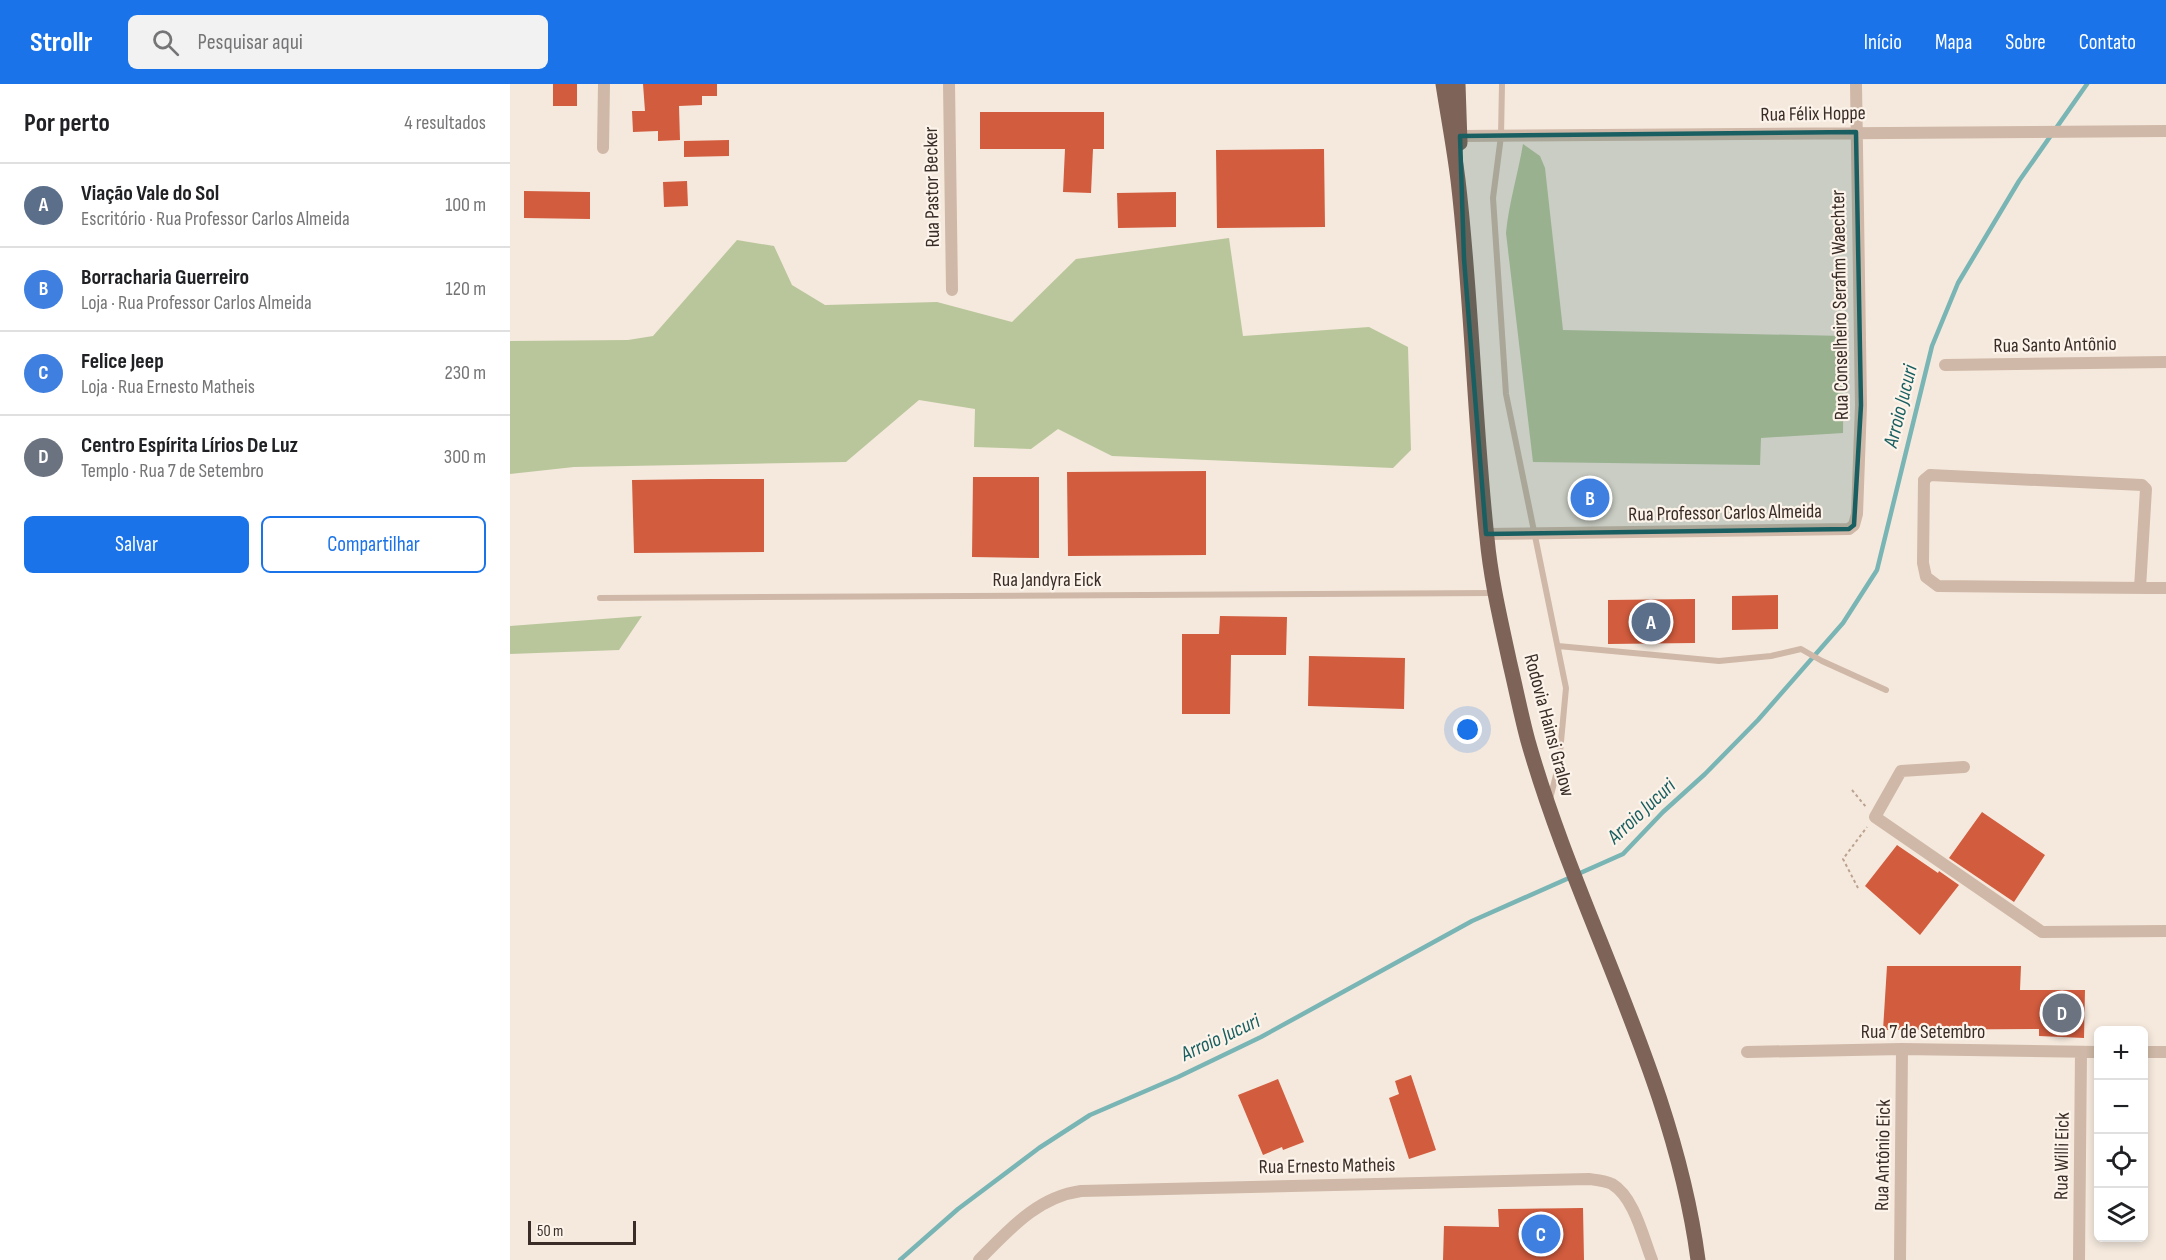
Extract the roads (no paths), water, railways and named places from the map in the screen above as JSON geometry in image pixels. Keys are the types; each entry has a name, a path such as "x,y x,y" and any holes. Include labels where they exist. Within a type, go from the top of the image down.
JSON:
{"main road":[{"name":"Rodovia Hainsi Gralow","path":"1443,84 1458,179 1486,534 1494,593 1528,741 1566,853 1656,1084 1672,1135 1685,1183 1698,1260"},
{"name":"Rodovia Hainsi Gralow","path":"1458,84 1460,136 1458,179"}],"street":[{"path":"603,148 604,84"},
{"name":"Rua Pastor Becker","path":"950,84 952,290"},
{"name":"Rua Conselheiro Serafim Waechter","path":"1854,525 1859,486 1861,405 1856,84"},
{"name":"Rua Félix Hoppe","path":"1460,136 2166,131"},
{"name":"Rua Santo Antônio","path":"1945,365 2166,362"},
{"path":"2140,588 2146,489 2142,485 1930,475 1924,480 1923,563 1926,577 1938,586 2140,588 2166,588"},
{"name":"Rua Professor Carlos Almeida","path":"1486,534 1849,530 1854,525"},
{"path":"1964,767 1901,771 1875,817 2042,932 2166,931"},
{"name":"Rua 7 de Setembro","path":"1747,1052 1902,1049 2094,1052"},
{"name":"Rua Antônio Eick","path":"1900,1260 1902,1049"},
{"name":"Rua Willi Eick","path":"2079,1260 2081,1052"},
{"path":"2148,1052 2166,1052"},
{"name":"Rua Ernesto Matheis","path":"979,1260 1041,1203 1054,1197 1081,1191 1589,1179 1610,1183 1623,1192 1652,1260"}],"lane":[{"path":"1502,84 1501,136 1493,198 1506,394 1566,688 1560,763 1549,803"},
{"name":"Rua Jandyra Eick","path":"600,598 1494,593"},
{"path":"1558,646 1719,661 1771,656 1801,650 1886,690"}],"waterway":[{"name":"Arroio Jucuri","path":"900,1260 958,1209 1039,1148 1090,1115 1178,1077 1261,1037 1472,921 1623,854 1663,812 1705,774 1758,720 1843,623 1877,570 1932,346 1958,283 2019,181 2087,84"}],"place":[{"name":"Borracharia Guerreiro","path":"1590,498"},
{"name":"Viação Vale do Sol","path":"1651,622"},
{"name":"Centro Espírita Lírios De Luz","path":"2062,1013"},
{"name":"Felice Jeep","path":"1541,1234"}]}
